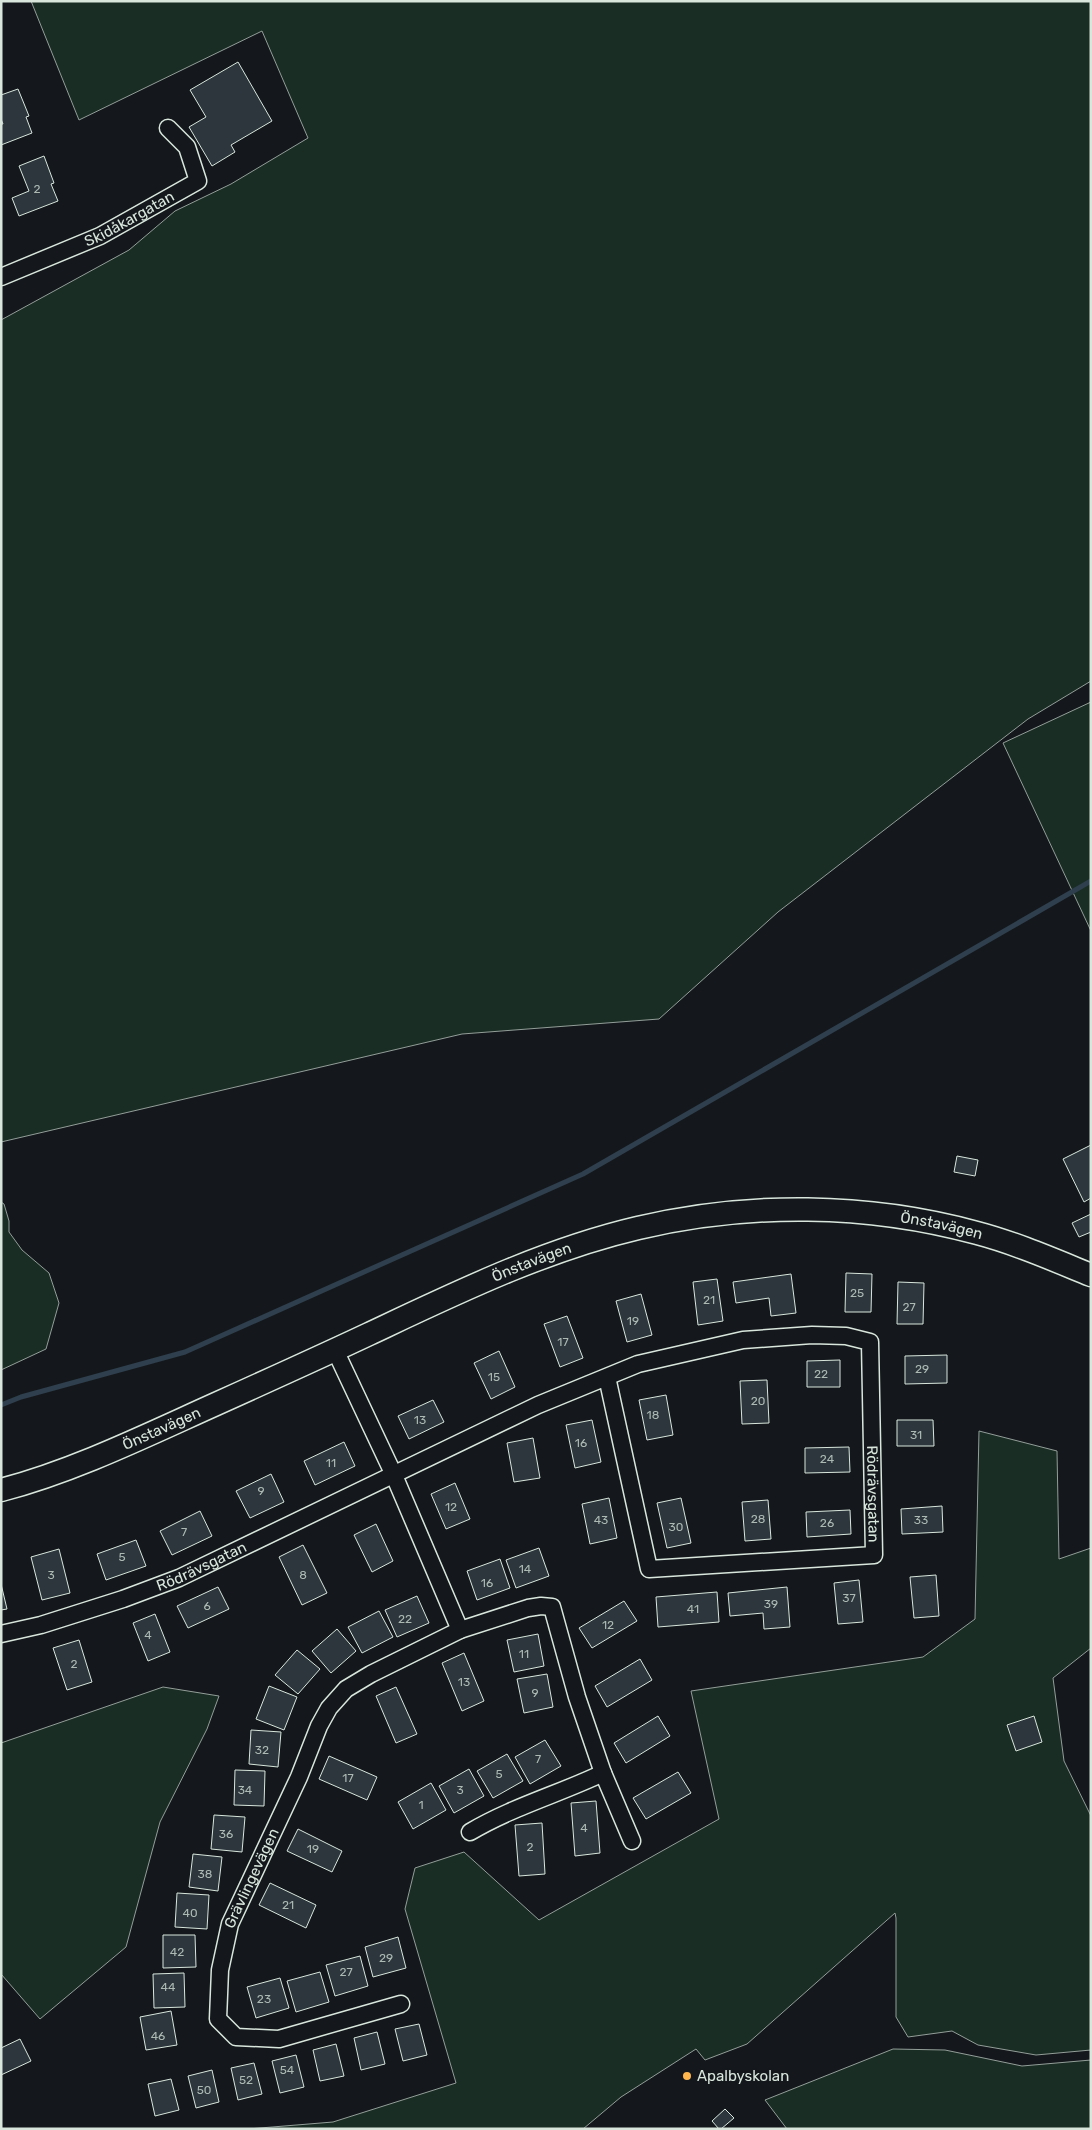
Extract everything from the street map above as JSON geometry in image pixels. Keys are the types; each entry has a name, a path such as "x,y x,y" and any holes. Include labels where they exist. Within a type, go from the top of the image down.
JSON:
{"street":[{"name":"Skidåkargatan","path":"1,277 100,236 198,181 187,147 168,128"},
{"name":"Önstavägen","path":"1,1490 105,1454 486,1279 579,1245 638,1228 717,1213 772,1210 847,1210 918,1220 979,1233 1091,1275"},
{"name":"Rödrävsgatan","path":"1,1634 41,1625 124,1599 179,1578 393,1473 538,1405 638,1364 743,1340 812,1335 846,1336 870,1342 874,1555 649,1569 629,1470 607,1377"},
{"path":"335,1350 393,1473 460,1630"},
{"name":"Grävlingevägen","path":"401,2004 279,2039 236,2037 218,2019 220,1970 230,1924 300,1777 319,1726 329,1708 346,1690 371,1674 460,1630 528,1608 540,1606 552,1608 577,1697 603,1773 632,1841"},
{"path":"470,1832 492,1819 567,1790 603,1773"}],"green space":[{"path":"31,1 1091,1 1091,681 1028,719 778,912 659,1019 462,1034 1,1142 1,320 129,250 175,211 231,184 308,138 262,31 79,120"},
{"path":"1091,702 1091,931 1003,743"},
{"path":"1,1202 4,1204 9,1221 9,1232 22,1250 49,1273 59,1303 46,1349 1,1370"},
{"path":"979,1431 1057,1451 1059,1559 1091,1548 1091,1648 1053,1678 1064,1761 1091,1816 1091,2050 1036,2055 978,2045 952,2031 908,2037 896,2017 895,1913 747,2044 705,2060 696,2049 621,2097 583,2129 248,2129 333,2122 456,2083 405,1909 415,1868 464,1852 539,1920 719,1819 691,1691 923,1657 975,1619"},
{"path":"163,1687 219,1696 207,1729 160,1822 126,1947 40,2019 1,1974 1,1743"},
{"path":"893,2049 945,2050 1022,2066 1091,2060 1091,2129 787,2129 765,2100"}],"building":[{"path":"238,62 272,121 231,145 235,152 212,166 189,127 206,117 190,90"},
{"path":"18,89 29,116 26,117 32,133 1,145 1,124 3,124 1,119 1,95"},
{"path":"44,156 54,183 51,184 58,201 19,216 12,198 29,191 19,166"},
{"path":"1091,1145 1091,1198 1084,1202 1063,1159"},
{"path":"957,1156 978,1160 975,1176 954,1172"},
{"path":"1091,1214 1091,1232 1079,1237 1072,1223"},
{"path":"846,1273 872,1274 871,1312 845,1312"},
{"path":"791,1274 796,1313 771,1316 769,1298 736,1303 733,1282"},
{"path":"717,1279 723,1321 698,1325 693,1282"},
{"path":"898,1282 924,1283 923,1324 897,1324"},
{"path":"641,1294 652,1335 627,1342 616,1301"},
{"path":"567,1316 583,1358 560,1367 544,1324"},
{"path":"499,1351 515,1387 491,1399 474,1363"},
{"path":"947,1355 947,1383 905,1384 905,1356"},
{"path":"840,1360 840,1387 807,1387 807,1361"},
{"path":"767,1380 769,1423 742,1424 740,1381"},
{"path":"666,1395 673,1435 647,1440 639,1400"},
{"path":"433,1400 444,1422 409,1439 398,1416"},
{"path":"592,1420 601,1462 575,1468 566,1425"},
{"path":"897,1420 933,1420 934,1446 897,1446"},
{"path":"533,1438 540,1478 514,1482 507,1443"},
{"path":"344,1442 355,1466 315,1485 304,1461"},
{"path":"849,1447 850,1472 805,1473 805,1448"},
{"path":"271,1474 284,1502 250,1518 236,1491"},
{"path":"455,1483 470,1519 446,1529 431,1494"},
{"path":"609,1498 617,1538 590,1544 582,1504"},
{"path":"681,1498 691,1543 667,1548 657,1503"},
{"path":"768,1500 771,1539 745,1541 742,1502"},
{"path":"942,1506 943,1532 902,1534 901,1509"},
{"path":"850,1510 851,1534 807,1537 806,1512"},
{"path":"200,1511 212,1536 172,1555 160,1531"},
{"path":"376,1524 393,1561 372,1572 354,1535"},
{"path":"136,1540 146,1566 106,1580 97,1554"},
{"path":"303,1545 327,1593 302,1605 279,1557"},
{"path":"539,1548 549,1576 516,1588 506,1560"},
{"path":"59,1549 70,1593 42,1600 31,1557"},
{"path":"500,1559 510,1588 477,1600 467,1571"},
{"path":"936,1575 939,1616 914,1618 910,1577"},
{"path":"859,1580 863,1622 838,1624 834,1583"},
{"path":"1,1584 7,1609 1,1610"},
{"path":"218,1587 229,1609 188,1628 177,1606"},
{"path":"787,1587 790,1627 764,1629 763,1613 730,1616 728,1593"},
{"path":"717,1592 719,1622 658,1627 656,1597"},
{"path":"417,1596 429,1623 397,1637 385,1610"},
{"path":"624,1601 637,1621 592,1648 579,1628"},
{"path":"379,1611 393,1637 362,1653 348,1627"},
{"path":"155,1614 170,1652 148,1661 133,1623"},
{"path":"337,1629 356,1651 331,1673 312,1651"},
{"path":"538,1634 544,1666 514,1672 507,1640"},
{"path":"79,1640 92,1682 67,1690 53,1648"},
{"path":"297,1650 320,1669 298,1694 275,1675"},
{"path":"464,1653 484,1701 462,1711 442,1663"},
{"path":"640,1659 652,1680 607,1707 595,1686"},
{"path":"547,1674 553,1707 524,1713 517,1679"},
{"path":"269,1686 297,1697 284,1730 256,1719"},
{"path":"396,1687 417,1734 396,1743 376,1696"},
{"path":"658,1716 670,1736 626,1763 614,1743"},
{"path":"1034,1716 1042,1742 1016,1751 1007,1725"},
{"path":"251,1730 281,1732 278,1767 249,1764"},
{"path":"545,1740 561,1766 530,1784 515,1757"},
{"path":"507,1754 523,1781 493,1798 477,1771"},
{"path":"329,1756 377,1777 367,1800 319,1779"},
{"path":"469,1769 484,1796 454,1813 439,1786"},
{"path":"235,1770 265,1771 264,1806 234,1805"},
{"path":"678,1772 691,1793 646,1819 633,1798"},
{"path":"431,1783 446,1810 413,1829 398,1802"},
{"path":"596,1801 600,1853 575,1856 571,1803"},
{"path":"214,1815 245,1817 242,1852 211,1849"},
{"path":"542,1823 545,1874 519,1876 515,1825"},
{"path":"298,1829 342,1851 332,1872 287,1851"},
{"path":"193,1854 222,1857 218,1891 189,1887"},
{"path":"270,1883 316,1905 306,1928 259,1905"},
{"path":"177,1893 209,1895 207,1929 175,1927"},
{"path":"163,1935 195,1935 196,1967 163,1968"},
{"path":"398,1937 406,1968 373,1977 365,1947"},
{"path":"360,1956 368,1986 335,1996 326,1965"},
{"path":"320,1972 329,2002 296,2012 287,1981"},
{"path":"184,1973 185,2007 154,2008 153,1974"},
{"path":"280,1978 289,2008 256,2018 247,1987"},
{"path":"171,2011 177,2045 146,2050 140,2017"},
{"path":"419,2024 427,2055 403,2061 395,2029"},
{"path":"377,2032 385,2064 361,2070 354,2038"},
{"path":"20,2039 31,2061 1,2075 1,2048"},
{"path":"336,2044 344,2076 320,2081 313,2050"},
{"path":"296,2055 304,2087 280,2093 272,2061"},
{"path":"254,2063 262,2094 238,2100 231,2068"},
{"path":"212,2070 219,2102 196,2108 188,2076"},
{"path":"171,2079 179,2110 155,2116 148,2084"},
{"path":"725,2109 734,2118 719,2129 712,2121"}],"waterway":[{"path":"1,1405 21,1397 185,1352 583,1174 1091,881"}],"place":[{"name":"Apalbyskolan","path":"687,2076"}]}
